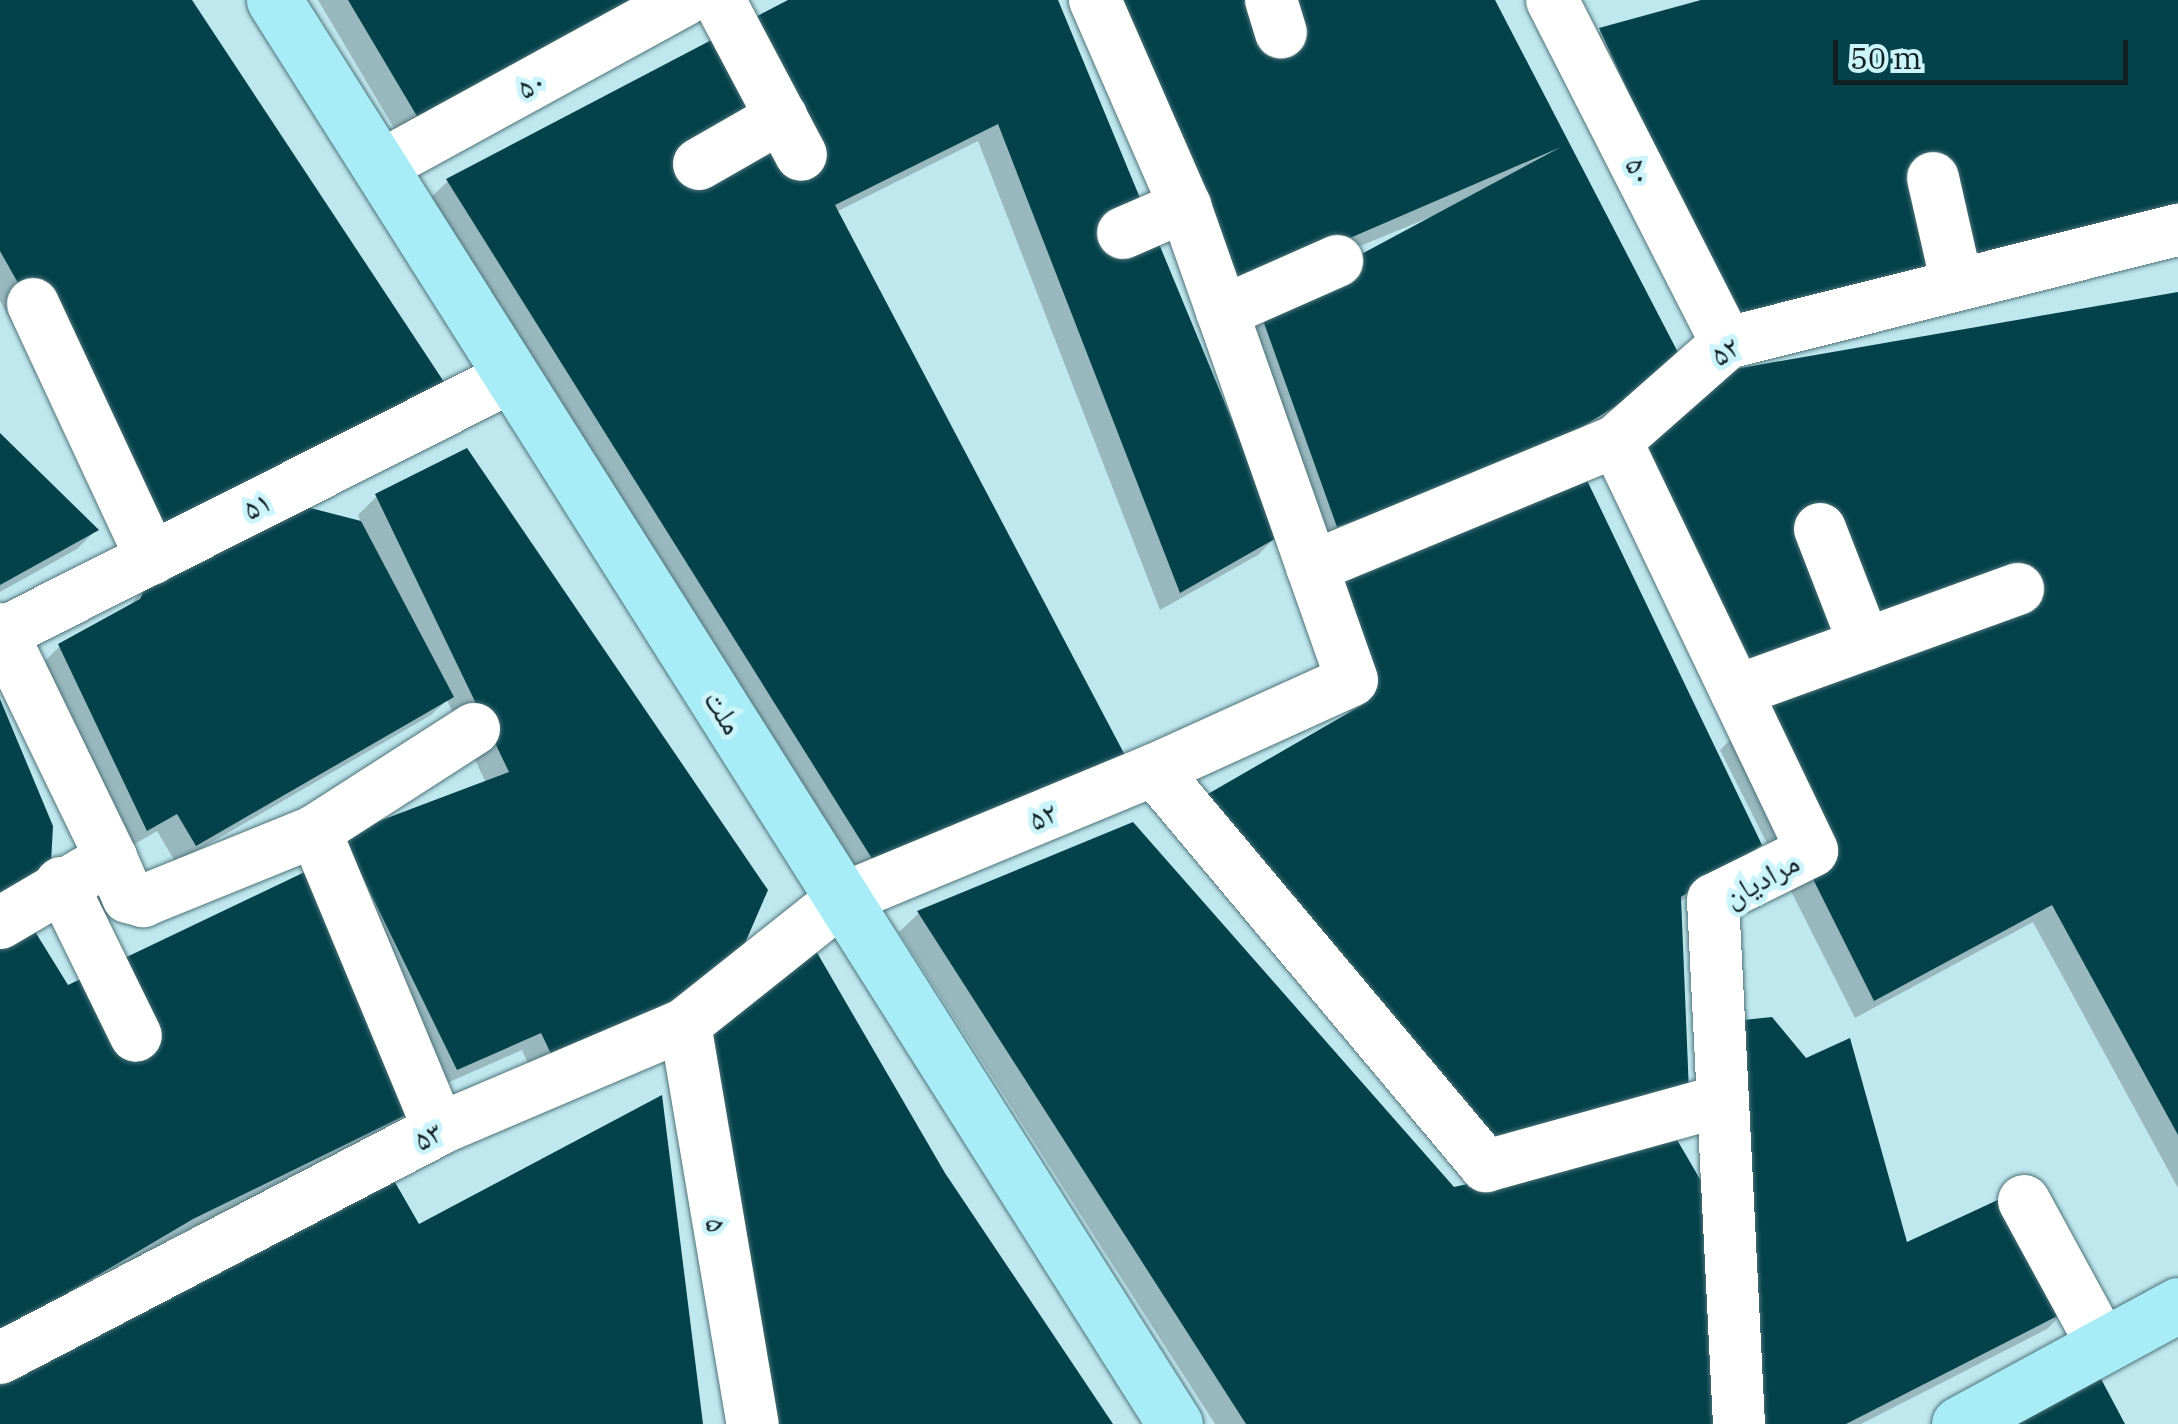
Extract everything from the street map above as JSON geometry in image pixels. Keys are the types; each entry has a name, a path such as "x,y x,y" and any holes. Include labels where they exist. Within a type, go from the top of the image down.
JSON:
{"main road":[{"name":"ملت","path":"274,0 1175,1424"},
{"path":"1959,1424 2178,1305"}],"street":[{"name":"۵۰","path":"378,168 684,0"},
{"path":"698,164 791,136 718,0"},
{"path":"1095,0 1185,206 1312,567"},
{"name":"۵۰","path":"1570,4 1727,342"},
{"path":"1933,178 1957,284"},
{"path":"1123,233 1185,206"},
{"name":"۵۲","path":"842,898 1154,770 1352,680 1312,567 1616,442 1727,342 2178,230"},
{"path":"1222,312 1337,261"},
{"path":"33,304 152,558"},
{"name":"۵۱","path":"2,631 511,377"},
{"name":"مرادیان","path":"1616,442 1812,851 1713,900 1720,1102 1739,1424"},
{"path":"1820,529 1865,645"},
{"path":"1736,691 2018,590"},
{"path":"2,631 128,897 143,901 314,831 474,730"},
{"path":"1154,770 1486,1166 1720,1102"},
{"path":"314,831 439,1129"},
{"path":"0,923 61,883 111,858"},
{"path":"61,883 136,1036"},
{"name":"۵۳","path":"0,1358 439,1129 685,1024 842,898"},
{"name":"۵","path":"685,1024 752,1424"},
{"path":"2024,1202 2104,1346"}],"building":[{"path":"0,0 192,0 450,391 161,537 0,251"},
{"path":"348,0 655,0 424,128"},
{"path":"788,0 1058,0 1280,536 1180,593 998,124 835,205 1128,761 876,865 446,179"},
{"path":"1112,0 1495,0 1684,364 1535,456 1337,527 1259,309 1561,147 1234,288"},
{"path":"1701,0 2178,0 2178,209 1733,320 1599,28"},
{"path":"2178,292 2178,1135 2052,905 1874,1001 1738,729 1641,441 1717,372"},
{"path":"0,433 99,530 0,585"},
{"path":"467,448 768,890 739,957 678,1008 556,1064 541,1033 457,1070 342,835 509,772 375,494"},
{"path":"1583,472 1762,845 1681,897 1689,1092 1486,1152 1194,802 1369,701 1334,579"},
{"path":"287,502 361,521 454,697 196,846 177,814 147,831 58,644 140,599 152,573"},
{"path":"0,699 53,826 51,862 0,895"},
{"path":"1133,822 1454,1187 1676,1138 1704,1186 1725,1424 1246,1424 917,911"},
{"path":"309,870 412,1112 193,1219 0,1333 0,946 31,925 68,985"},
{"path":"812,944 945,1173 1113,1424 775,1424 706,1035"},
{"path":"1772,1017 1806,1058 1850,1038 1907,1242 2002,1198 2069,1310 1846,1424 1747,1424 1734,1021"},
{"path":"662,1095 703,1424 0,1424 0,1384 183,1282 392,1177 419,1224"},
{"path":"2100,1377 2125,1424 2011,1424"}]}
